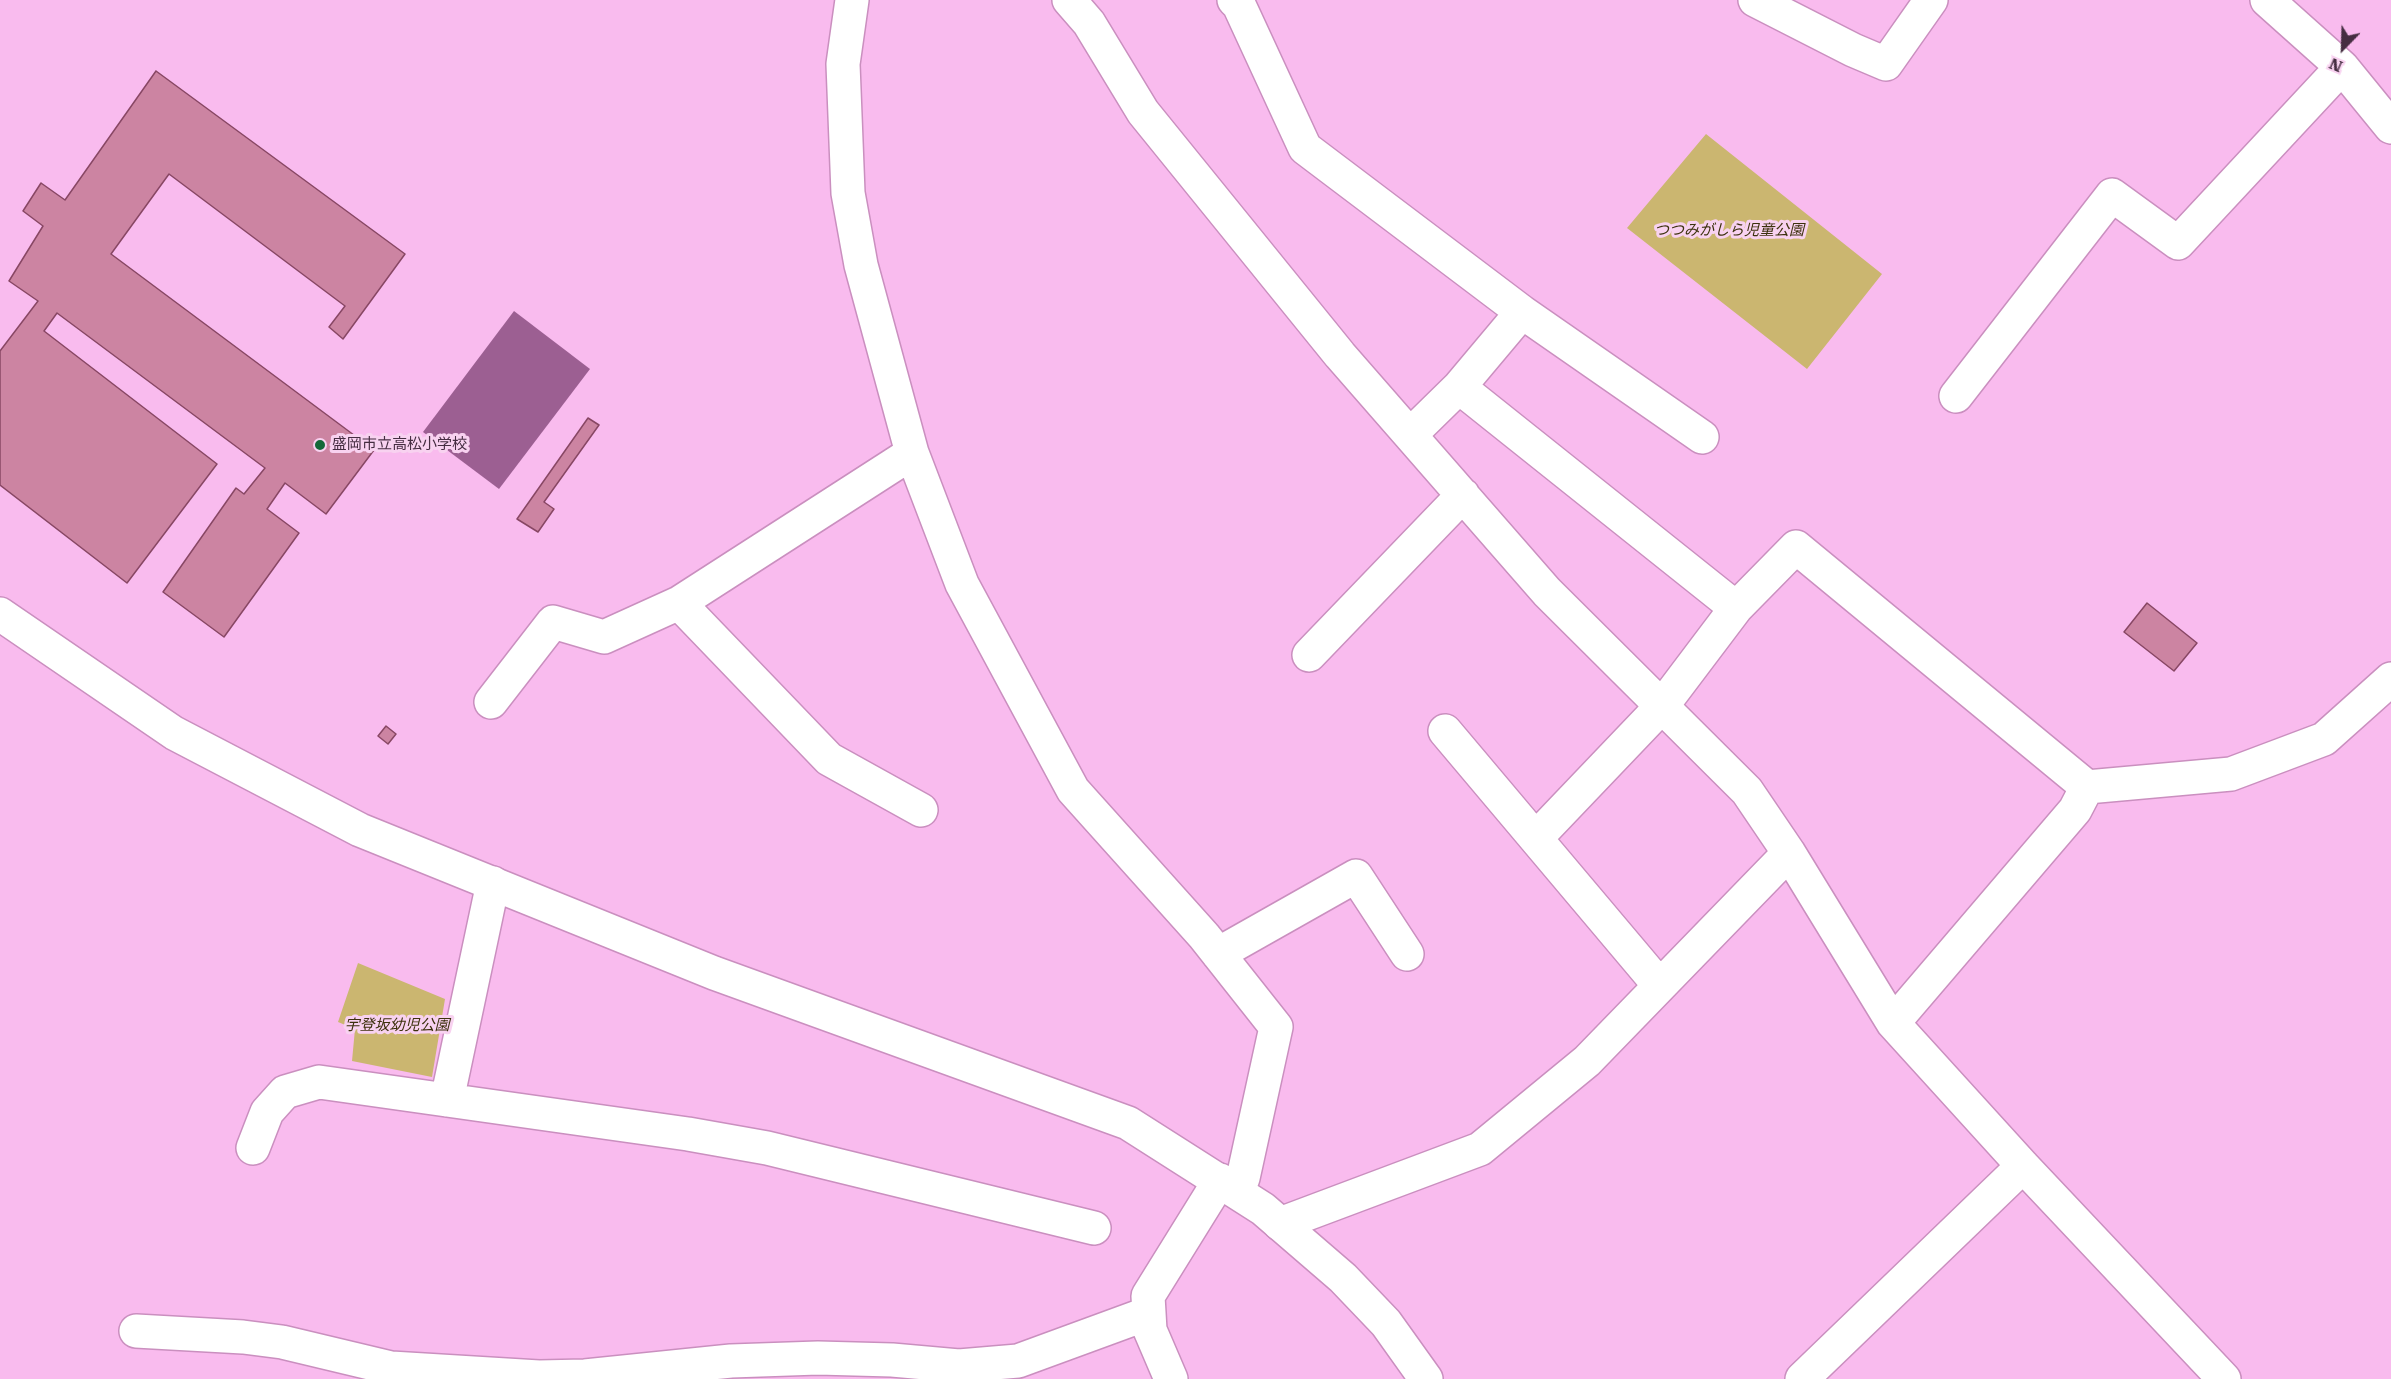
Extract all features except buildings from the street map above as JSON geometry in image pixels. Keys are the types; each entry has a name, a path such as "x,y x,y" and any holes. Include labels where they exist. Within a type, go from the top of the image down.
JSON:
{"street":[{"path":"852,0 843,64 848,193 861,265 912,453 962,584 1073,790 1218,954 1276,1027 1231,1179 1148,1296 1150,1330 1171,1379"},
{"path":"1070,0 1089,23 1143,112 1340,355 1547,592 1747,791 1790,853 1893,1023 2023,1166 2224,1379"},
{"path":"1234,0 1239,5 1305,148 1522,312 1702,437"},
{"path":"1755,0 1853,50 1886,64 1931,0"},
{"path":"2267,0 2342,67 2391,127"},
{"path":"1956,396 2112,195 2178,243 2342,67"},
{"path":"1410,435 1459,387 1522,312"},
{"path":"1459,387 1736,608"},
{"path":"491,702 553,622 604,637 679,603 912,453"},
{"path":"1309,655 1463,495"},
{"path":"1536,838 1662,706 1736,608 1796,547 2087,787 2231,774 2324,739 2391,679"},
{"path":"679,603 829,759 921,810"},
{"path":"0,614 174,733 360,830 714,973 1128,1123 1231,1179 1343,1278 1386,1323 1426,1379"},
{"path":"1444,731 1660,986"},
{"path":"1893,1023 2075,810 2087,787"},
{"path":"1280,1224 1480,1149 1587,1061 1790,853"},
{"path":"1218,954 1356,876 1407,954"},
{"path":"447,1100 493,884"},
{"path":"253,1148 267,1112 285,1092 319,1082 688,1134 767,1148 1094,1228"},
{"path":"1802,1379 2023,1166"},
{"path":"136,1331 243,1336 282,1342 391,1368 468,1374 562,1376 730,1361 818,1358 892,1360 959,1366 1018,1361 1149,1313"}],"green space":[{"name":"つつみがしら児童公園","path":"1706,134 1882,274 1807,369 1627,228"},
{"name":"宇登坂幼児公園","path":"358,963 445,999 432,1077 352,1061 355,1029 338,1022"}],"shaded area":[{"path":"514,311 590,369 499,489 423,432"}],"place":[{"name":"盛岡市立高松小学校","path":"320,445"}]}
